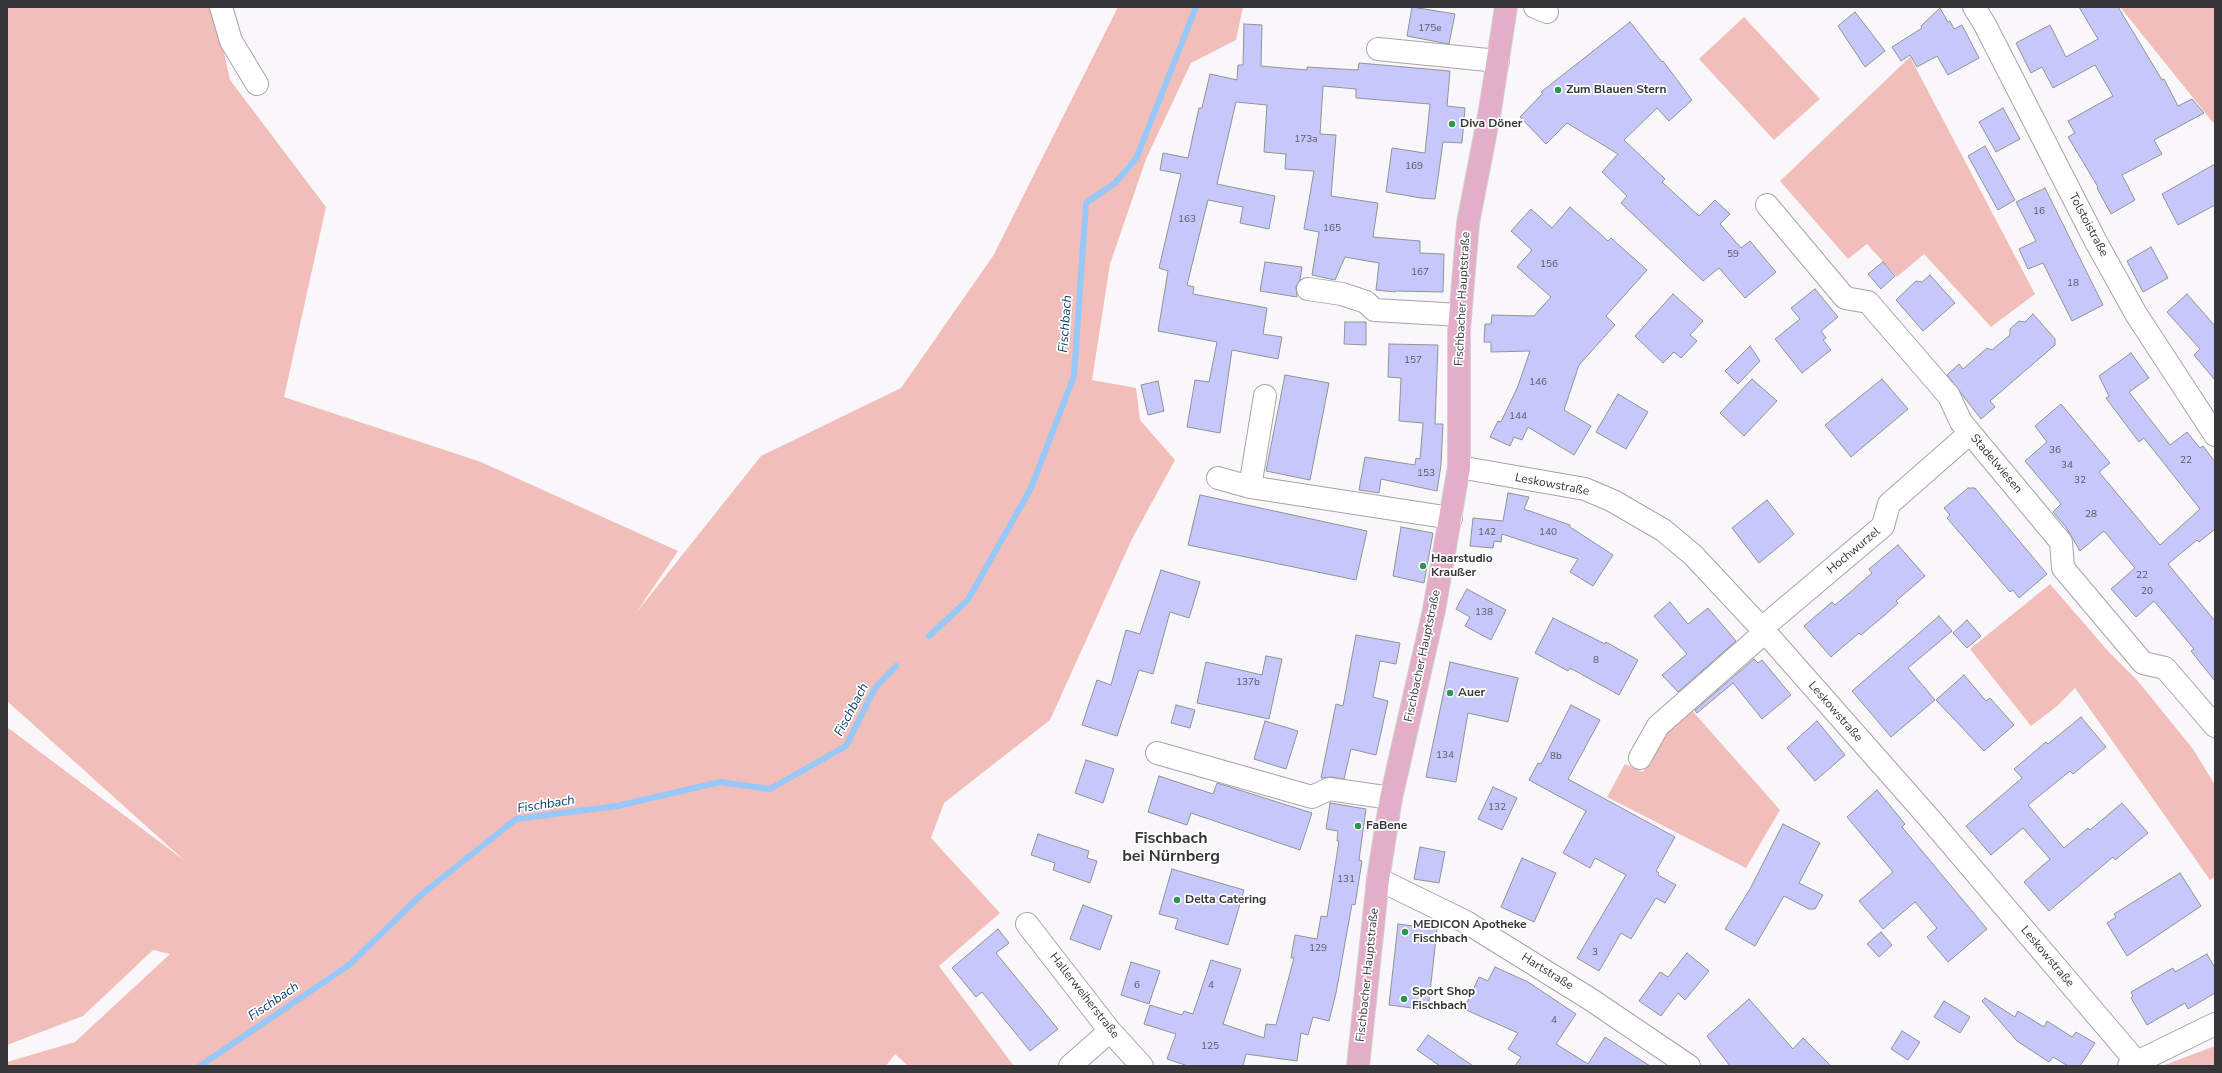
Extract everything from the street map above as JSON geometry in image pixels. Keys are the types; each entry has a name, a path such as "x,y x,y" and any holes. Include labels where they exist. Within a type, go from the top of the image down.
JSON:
{"main road":[{"name":"Fischbacher Hauptstraße","path":"1358,1066 1378,879 1391,798 1434,610 1459,467 1460,315 1468,223 1498,61 1506,7"}],"street":[{"path":"221,7 231,41 257,84"},
{"name":"Tolstoistraße","path":"1974,7 1984,23 2095,240 2136,314 2215,435"},
{"path":"1378,49 1498,61"},
{"name":"Stadelwiesen","path":"1767,205 1845,298 1868,302 1949,396 1960,422 2061,542 2063,568 2143,663 2165,668 2215,726"},
{"path":"1308,289 1342,294 1366,302 1374,310 1460,315"},
{"path":"1250,487 1265,396"},
{"name":"Hochwurzel","path":"1640,758 1658,726 1763,631 1883,526 1889,504 1970,433"},
{"name":"Leskowstraße","path":"1459,467 1584,489 1613,501 1663,530 1693,555 1763,631 1930,819 2135,1065"},
{"path":"1218,478 1250,487 1451,518"},
{"path":"1157,753 1312,797 1329,788 1391,798"},
{"name":"Hartstraße","path":"1378,879 1466,922 1590,999 1689,1066"},
{"name":"Hallerweiherstraße","path":"1027,924 1110,1031 1142,1066"},
{"path":"2135,1065 2215,1024"},
{"path":"1070,1066 1110,1031"}],"shaded area":[{"path":"7,7 214,7 230,80 326,207 284,397 481,462 678,551 636,613 761,456 901,388 993,256 1118,7 1243,7 1236,40 1191,63 1146,159 1110,264 1092,380 1136,388 1140,420 1175,460 1132,539 1050,720 944,803 931,838 1000,913 939,966 1014,1066 908,1066 895,1054 886,1066 7,1066 7,1062 75,1042 170,954 153,950 83,1016 7,1045 7,727 185,861 7,701"},
{"path":"2120,7 2215,7 2215,125"},
{"path":"1744,17 1820,99 1774,140 1699,59"},
{"path":"1910,57 2035,294 1991,327 1924,254 1897,277 1867,244 1848,259 1780,181"},
{"path":"2050,584 2108,651 2137,680 2193,749 2215,785 2215,877 2210,880 2075,688 2056,707 2031,726 1970,649"},
{"path":"1689,707 1780,810 1746,868 1607,797 1625,764 1643,772 1666,729"},
{"path":"2215,1046 2215,1066 2162,1066"}],"building":[{"path":"1412,7 1455,14 1449,44 1407,36"},
{"path":"2079,7 2118,7 2162,80 2164,79 2178,106 2192,99 2204,113 2154,140 2162,154 2122,175 2135,200 2111,214 2097,188 2098,187 2068,137 2075,133 2068,121 2113,96 2095,65 2053,88 2042,67 2031,73 2016,43 2050,25 2066,57 2098,39"},
{"path":"1940,8 1954,29 1962,25 1979,58 1948,75 1937,56 1917,67 1910,55 1901,61 1892,47 1922,28 1921,26"},
{"path":"1855,12 1885,51 1865,67 1838,26"},
{"path":"1630,22 1662,62 1663,61 1692,100 1669,121 1657,108 1624,140 1665,179 1662,182 1699,216 1715,200 1730,214 1720,224 1741,248 1750,241 1776,272 1745,298 1719,268 1703,281 1621,203 1627,196 1602,172 1618,154 1567,123 1546,144 1520,117 1543,93 1541,92"},
{"path":"1244,24 1262,25 1261,66 1307,70 1307,67 1358,70 1359,63 1450,71 1447,106 1465,108 1462,143 1443,142 1435,199 1421,198 1386,192 1392,148 1425,153 1430,104 1356,98 1356,89 1323,86 1320,134 1336,135 1331,196 1378,203 1373,237 1420,241 1420,253 1444,254 1443,292 1395,292 1376,290 1379,263 1345,257 1335,280 1312,275 1319,232 1304,229 1314,171 1285,169 1286,154 1264,152 1267,105 1236,102 1217,184 1275,196 1269,229 1240,223 1243,207 1208,200 1187,285 1194,287 1193,294 1267,308 1263,334 1282,337 1278,359 1232,350 1220,433 1187,427 1195,380 1209,382 1217,342 1158,331 1168,271 1159,268 1181,174 1160,170 1163,153 1188,158 1199,108 1202,108 1210,74 1237,80 1238,65 1243,65"},
{"path":"2003,108 2020,139 1996,152 1979,122"},
{"path":"1985,146 2015,200 1998,210 1968,156"},
{"path":"2215,164 2215,205 2178,225 2162,194"},
{"path":"2045,188 2103,305 2072,321 2043,263 2028,269 2019,249 2036,241 2016,202"},
{"path":"1570,207 1608,241 1611,238 1647,270 1606,316 1615,325 1579,365 1564,410 1591,426 1574,455 1528,427 1522,440 1514,437 1510,446 1490,437 1498,421 1501,422 1518,386 1530,351 1491,352 1491,342 1484,342 1485,324 1491,324 1492,315 1534,316 1551,297 1517,267 1532,250 1511,231 1531,209 1552,228"},
{"path":"2151,247 2168,278 2143,292 2127,261"},
{"path":"1265,262 1302,267 1300,280 1296,287 1297,297 1260,291"},
{"path":"1883,262 1895,276 1881,289 1868,274"},
{"path":"1930,275 1955,303 1923,331 1896,300 1916,281 1922,282"},
{"path":"1815,289 1838,317 1821,331 1826,338 1823,340 1831,350 1802,373 1775,339 1800,319 1791,308"},
{"path":"1673,294 1703,321 1690,335 1697,341 1681,358 1674,352 1663,363 1635,336"},
{"path":"2187,294 2215,326 2215,380 2194,355 2200,349 2167,312"},
{"path":"2033,314 2055,339 2055,345 1990,401 1995,407 1981,419 1947,375 1959,364 1963,369 1987,348 1992,350 2010,335 2010,329 2019,321 2025,322"},
{"path":"1345,322 1366,322 1366,345 1344,344"},
{"path":"1389,344 1438,345 1435,424 1443,424 1441,465 1437,491 1381,479 1379,493 1359,490 1365,457 1415,465 1416,458 1420,459 1423,423 1399,421 1401,378 1388,377"},
{"path":"1750,346 1760,361 1738,384 1725,371"},
{"path":"2131,353 2149,378 2129,392 2170,445 2187,432 2200,448 2203,446 2215,462 2215,529 2199,542 2197,540 2168,564 2215,621 2215,681 2191,651 2194,649 2154,601 2136,617 2111,589 2135,568 2104,531 2080,551 2066,527 2053,512 2061,504 2025,461 2047,442 2035,426 2061,404 2110,463 2099,472 2160,545 2200,509 2144,438 2139,442 2106,398 2109,396 2099,376"},
{"path":"1285,375 1329,383 1310,480 1266,471"},
{"path":"1752,379 1777,401 1744,436 1720,413"},
{"path":"1882,379 1908,409 1851,457 1825,425"},
{"path":"1158,381 1164,411 1148,415 1141,385"},
{"path":"1618,394 1648,412 1626,449 1596,432"},
{"path":"1968,488 1975,488 2047,574 2019,598 2013,590 2010,592 1947,518 1950,515 1944,508"},
{"path":"1508,493 1529,497 1524,509 1570,525 1570,527 1613,555 1593,586 1570,572 1578,559 1502,534 1501,542 1494,541 1493,548 1470,546 1473,518 1503,521"},
{"path":"1200,495 1367,531 1356,580 1188,545"},
{"path":"1767,500 1794,534 1759,563 1732,528"},
{"path":"1401,527 1433,533 1424,583 1393,576"},
{"path":"1898,545 1925,576 1896,601 1898,603 1886,614 1861,635 1859,633 1831,657 1804,626 1832,602 1835,605 1848,594 1872,573 1869,569"},
{"path":"1161,570 1200,582 1189,618 1170,612 1153,674 1139,670 1117,736 1082,725 1097,680 1111,685 1126,630 1140,634"},
{"path":"1467,589 1506,610 1491,640 1465,626 1470,617 1456,609"},
{"path":"1670,602 1688,624 1708,608 1736,641 1678,692 1662,675 1687,654 1654,616"},
{"path":"1939,616 1952,631 1908,668 1935,700 1891,737 1852,691"},
{"path":"1553,618 1605,644 1606,642 1638,660 1619,695 1570,668 1568,671 1535,653"},
{"path":"1967,620 1981,636 1967,648 1953,633"},
{"path":"1356,635 1400,643 1396,664 1380,661 1373,697 1388,701 1376,755 1351,749 1344,779 1331,777 1321,778 1336,704 1343,706"},
{"path":"1266,656 1282,659 1269,719 1197,703 1206,662 1262,675"},
{"path":"1754,659 1758,663 1762,660 1791,695 1762,719 1733,683 1697,713 1695,710"},
{"path":"1450,662 1518,678 1508,722 1468,713 1456,782 1426,777"},
{"path":"1964,675 1986,701 1990,698 2014,725 1984,751 1936,700"},
{"path":"1176,705 1195,710 1190,728 1171,723"},
{"path":"1571,705 1600,720 1568,779 1675,837 1656,871 1659,873 1658,875 1676,885 1665,903 1656,898 1631,939 1621,933 1599,971 1577,958 1626,875 1595,858 1590,868 1563,853 1586,811 1529,780 1538,763 1541,764"},
{"path":"2081,717 2106,747 2073,774 2070,771 2028,805 2064,848 2088,828 2090,830 2122,803 2148,833 2115,860 2113,857 2049,911 2024,882 2050,859 2023,828 1991,855 1966,826 2022,778 2014,769 2046,742 2048,744"},
{"path":"1265,721 1298,731 1286,769 1254,759"},
{"path":"1817,721 1845,755 1815,781 1787,748"},
{"path":"1086,760 1114,769 1103,803 1075,793"},
{"path":"1159,776 1213,794 1217,783 1312,813 1300,850 1191,813 1187,825 1148,812"},
{"path":"1493,787 1517,798 1502,830 1478,819"},
{"path":"1877,790 1905,824 1902,827 1987,929 1948,962 1927,937 1937,928 1915,902 1883,929 1859,901 1893,872 1847,817"},
{"path":"1330,803 1366,809 1359,860 1362,861 1355,905 1352,904 1336,993 1329,1021 1313,1017 1308,1035 1301,1033 1297,1061 1246,1054 1243,1066 1188,1066 1167,1059 1176,1034 1144,1024 1150,1005 1182,1015 1184,1011 1193,1014 1211,960 1241,969 1223,1024 1264,1038 1266,1024 1276,1025 1294,958 1291,958 1295,935 1317,939 1321,916 1327,917 1339,841 1337,841 1338,831 1326,829"},
{"path":"1783,824 1820,843 1799,883 1823,895 1815,909 1809,909 1784,896 1755,946 1725,929 1750,889"},
{"path":"1038,834 1089,851 1087,858 1097,861 1090,883 1053,870 1055,863 1031,855"},
{"path":"1420,847 1445,852 1439,883 1414,879"},
{"path":"1522,858 1556,873 1534,922 1501,907"},
{"path":"1172,869 1244,890 1228,945 1175,929 1178,919 1159,914"},
{"path":"2180,873 2201,906 2127,956 2107,923 2116,917 2114,914"},
{"path":"1083,905 1112,916 1100,950 1070,939"},
{"path":"1398,924 1437,929 1428,1010 1389,1005"},
{"path":"998,929 1009,943 996,953 1058,1029 1030,1051 982,992 976,997 952,968"},
{"path":"1881,932 1892,945 1879,957 1867,944"},
{"path":"1687,953 1709,971 1685,1000 1678,993 1661,1016 1639,1001 1660,972 1668,977"},
{"path":"2207,954 2215,968 2215,993 2188,1009 2185,1003 2147,1025 2131,998 2133,996 2131,992 2173,968 2175,972"},
{"path":"1131,962 1160,971 1149,1004 1121,995"},
{"path":"1495,967 1528,982 1576,1014 1556,1044 1588,1064 1605,1037 1650,1066 1515,1066 1521,1057 1508,1049 1518,1033 1464,1009 1479,977 1488,981"},
{"path":"1985,998 2015,1017 2018,1011 2044,1027 2047,1021 2072,1037 2076,1032 2095,1043 2080,1066 2068,1066 2053,1057 2049,1062 2017,1041 1982,1001"},
{"path":"1749,999 1793,1049 1803,1038 1831,1066 1730,1066 1707,1036"},
{"path":"1944,1001 1970,1017 1960,1033 1934,1017"},
{"path":"1902,1031 1920,1042 1908,1060 1891,1049"},
{"path":"1428,1035 1473,1066 1440,1066 1417,1050"}],"waterway":[{"name":"Fischbach","path":"929,636 968,600 1031,488 1074,376 1086,203 1115,183 1136,159 1196,7"},
{"name":"Fischbach","path":"200,1066 349,965 422,894 516,819 617,806 720,782 770,789 846,746 875,688 896,666"}],"place":[{"name":"Zum Blauen Stern","path":"1558,90"},
{"name":"Diva Döner","path":"1452,124"},
{"name":"Haarstudio Kraußer","path":"1423,566"},
{"name":"Auer","path":"1450,693"},
{"name":"FaBene","path":"1358,826"},
{"name":"Delta Catering","path":"1177,900"},
{"name":"MEDICON Apotheke Fischbach","path":"1405,932"},
{"name":"Sport Shop Fischbach","path":"1404,999"}],"district":[{"name":"Fischbach bei Nürnberg","path":"1171,848"}]}
